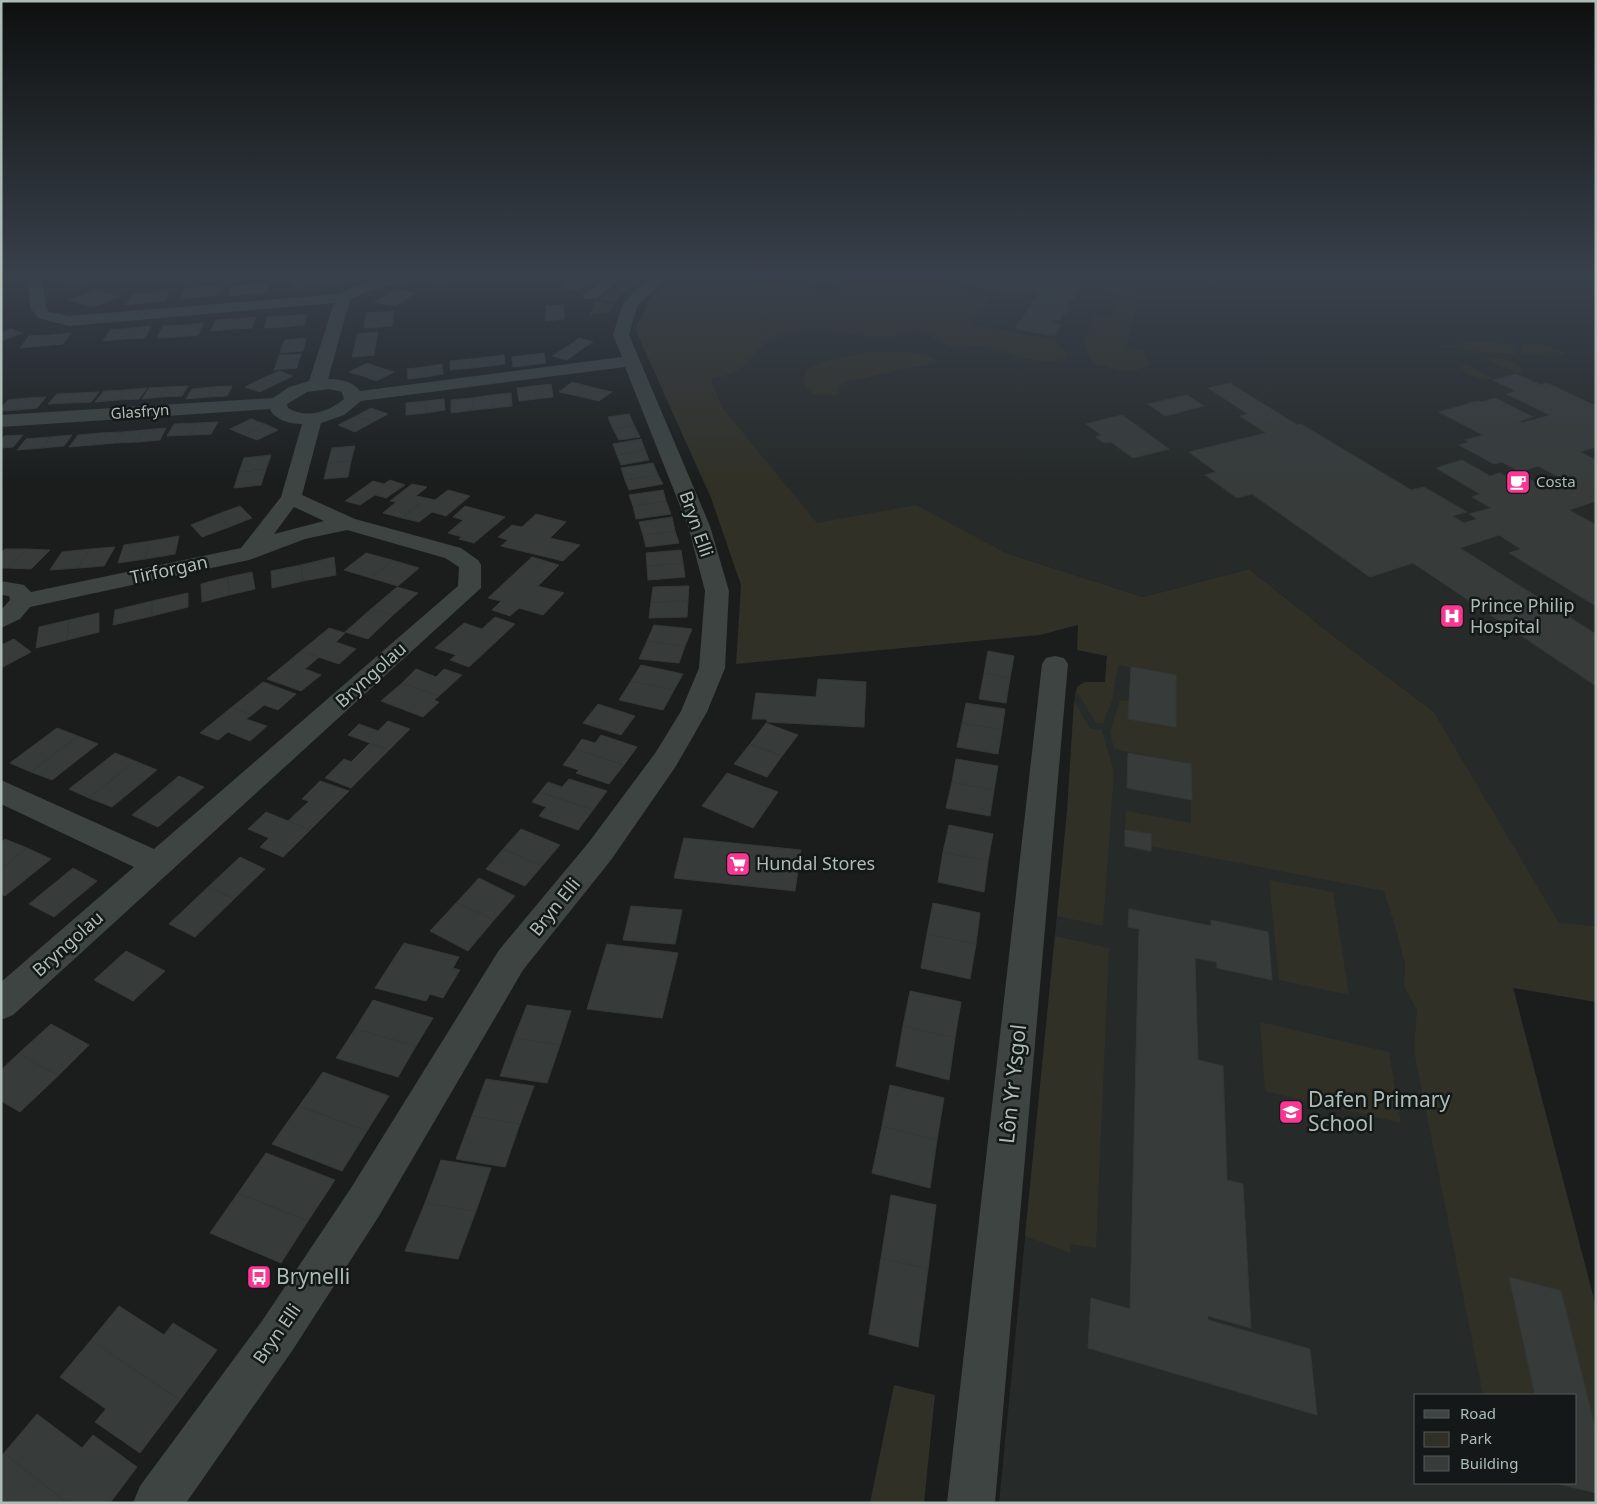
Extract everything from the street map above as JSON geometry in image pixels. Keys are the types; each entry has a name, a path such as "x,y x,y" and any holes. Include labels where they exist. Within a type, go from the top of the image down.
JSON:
{"street":[{"path":"317,385 329,344"},
{"name":"Bryn Elli","path":"157,1503 277,1336 366,1202 511,960 600,851 666,759 694,712 712,668 717,590 699,526 646,393 624,344"},
{"path":"278,403 279,411 285,416 313,418 348,406 353,397 630,361"},
{"name":"Glasfryn","path":"1,421 278,403 292,392 317,385 340,385 348,388 353,393 353,397"},
{"path":"248,553 291,498 313,418"},
{"name":"Bryngolau","path":"1,1004 469,588 470,565 453,553 347,524 291,498"},
{"name":"Bryngolau","path":"248,553 274,541 300,533 347,524"},
{"name":"Tirforgan","path":"22,601 248,553"},
{"path":"1,588 16,590 21,595 22,601 12,614 1,620"},
{"name":"Lôn Yr Ysgol","path":"971,1503 1055,664"},
{"path":"1,791 158,865"}],"shaded area":[{"name":"Prince Philip Hospital","path":"699,344 1596,344 1596,926 1559,924 1434,712 1249,569 1143,597 1006,553 916,506 817,524 722,407"},
{"name":"Dafen Primary School","path":"1135,627 1513,987 1596,1307 1596,1503 999,1503 1067,812 1075,693 1078,686 1085,682 1105,682 1107,656 1077,650"}],"green space":[{"path":"642,344 766,344 738,370 711,378 722,407 817,523 916,505 1006,553 1143,597 1249,569 1434,712 1559,923 1596,926 1596,1002 1513,988 1596,1307 1596,1431 1561,1291 1509,1277 1535,1394 1483,1394 1414,1051 1417,1010 1404,986 1405,964 1384,891 1151,846 1151,834 1125,830 1126,811 1191,823 1191,764 1114,749 1110,732 1120,700 1129,701 1128,719 1176,727 1176,675 1118,665 1113,697 1103,724 1095,722 1076,690 1078,686 1085,682 1105,682 1107,656 1077,650 1078,625 1040,635 736,664 741,585 711,498"},
{"path":"946,344 1059,344 1065,350 1067,357 1056,361 1045,361 1022,357 989,347 954,347"},
{"path":"1084,344 1127,344 1126,348 1142,350 1150,365 1126,371 1098,365 1091,359"},
{"path":"1453,344 1515,344 1516,354 1467,351 1461,348 1436,347"},
{"path":"1522,344 1548,345 1557,350 1567,351 1567,353 1560,356 1522,354"},
{"path":"871,352 916,353 932,358 937,362 845,382 839,387 839,393 835,396 812,394 803,383 806,370 822,362"},
{"path":"1493,358 1509,361 1522,369 1521,373 1517,373 1484,359"},
{"path":"1467,365 1495,379 1483,380 1465,373 1461,367"},
{"path":"1074,701 1090,729 1102,730 1114,772 1103,926 1057,916 1067,812"},
{"path":"1269,880 1333,892 1349,995 1279,980"},
{"path":"1055,936 1109,948 1096,1248 1070,1244 1070,1253 1025,1236"},
{"path":"1260,1022 1389,1052 1401,1123 1265,1091"},
{"path":"894,1385 935,1395 924,1503 870,1503"}],"building":[{"path":"23,344 42,344 41,346 20,348"},
{"path":"42,344 61,344 41,346"},
{"path":"283,344 303,344 282,346"},
{"path":"305,344 303,351 280,353 282,346"},
{"path":"376,344 374,355 352,357 355,345"},
{"path":"570,344 590,344 582,349 568,346"},
{"path":"568,346 582,349 567,360 552,356"},
{"path":"544,353 546,363 530,365 528,355"},
{"path":"301,354 299,360 277,362 279,355"},
{"path":"504,355 505,364 490,366 489,357"},
{"path":"528,355 530,365 513,367 512,357"},
{"path":"489,357 490,366 472,368 471,359"},
{"path":"471,359 472,368 450,370 450,361"},
{"path":"299,360 297,368 274,370 277,362"},
{"path":"367,363 381,368 363,376 349,372"},
{"path":"442,364 443,374 426,377 425,367"},
{"path":"425,367 426,377 408,379 407,369"},
{"path":"381,368 394,372 376,381 363,376"},
{"path":"279,371 293,376 278,383 263,378"},
{"path":"1516,374 1541,385 1547,383 1592,404 1596,403 1596,447 1580,452 1596,460 1596,501 1569,510 1596,525 1596,606 1509,553 1521,549 1499,535 1460,548 1596,634 1596,686 1413,563 1370,577 1252,494 1237,498 1205,475 1216,472 1189,452 1266,433 1240,416 1248,414 1208,388 1230,383 1297,425 1301,424 1411,490 1424,487 1467,512 1452,516 1464,523 1477,519 1469,514 1491,508 1472,497 1480,494 1436,468 1462,460 1490,476 1500,473 1505,476 1517,472 1547,489 1568,482 1538,466 1520,472 1502,462 1494,464 1459,445 1469,442 1465,440 1483,435 1439,412 1495,398 1533,417 1519,421 1522,423 1550,415 1506,394 1516,391 1493,380"},
{"path":"263,378 278,383 260,392 245,387"},
{"path":"572,382 591,387 578,396 559,392"},
{"path":"551,384 553,397 536,399 534,386"},
{"path":"188,386 182,396 160,397 167,387"},
{"path":"232,386 227,396 208,397 213,387"},
{"path":"534,386 536,399 519,401 517,388"},
{"path":"167,387 160,397 142,399 149,388"},
{"path":"213,387 208,397 186,399 192,389"},
{"path":"591,387 612,392 599,401 578,396"},
{"path":"147,388 139,399 118,400 126,390"},
{"path":"126,390 118,400 95,402 104,391"},
{"path":"99,392 91,402 68,403 77,393"},
{"path":"77,393 68,403 48,404 57,394"},
{"path":"511,393 512,406 493,408 492,395"},
{"path":"492,395 493,408 474,410 472,398"},
{"path":"1187,395 1204,406 1165,416 1148,404"},
{"path":"46,397 37,408 17,410 27,398"},
{"path":"27,398 17,410 1,411 1,408 8,400"},
{"path":"472,398 474,410 451,413 451,400"},
{"path":"444,399 445,410 426,413 426,401"},
{"path":"426,401 426,413 406,415 406,403"},
{"path":"371,408 388,414 373,422 356,416"},
{"path":"629,414 634,425 613,429 608,417"},
{"path":"1122,415 1169,449 1133,458 1111,442 1104,443 1096,437 1101,435 1086,424"},
{"path":"356,416 373,422 355,432 338,425"},
{"path":"251,419 265,424 244,435 230,429"},
{"path":"218,422 211,434 190,435 197,423"},
{"path":"197,423 190,435 167,436 174,424"},
{"path":"265,424 278,430 257,440 244,435"},
{"path":"634,425 640,437 619,440 613,429"},
{"path":"166,428 160,440 137,442 144,430"},
{"path":"144,430 137,442 115,443 122,432"},
{"path":"122,432 115,443 92,445 100,433"},
{"path":"100,433 92,445 69,447 78,435"},
{"path":"23,435 13,447 1,448 1,440 4,436"},
{"path":"72,435 64,446 42,448 50,437"},
{"path":"50,437 42,448 17,450 26,439"},
{"path":"641,439 645,450 617,455 613,444"},
{"path":"355,446 351,461 328,463 332,448"},
{"path":"645,450 649,460 621,465 617,455"},
{"path":"271,455 266,469 239,472 244,458"},
{"path":"351,461 348,477 324,479 328,463"},
{"path":"653,463 658,475 625,480 621,468"},
{"path":"266,469 261,485 234,488 239,472"},
{"path":"658,475 663,484 629,490 625,480"},
{"path":"390,480 405,485 386,498 375,495 360,505 345,501 373,481 384,484"},
{"path":"412,484 427,487 416,496 426,498 402,518 383,513 396,502 390,501"},
{"path":"448,490 470,496 446,516 432,512 419,522 402,518 426,498 435,500"},
{"path":"663,490 666,501 633,506 629,495"},
{"path":"666,501 671,514 636,519 633,506"},
{"path":"240,506 252,518 229,527 218,514"},
{"path":"465,506 505,517 474,543 459,539 462,537 448,533 463,520 453,517"},
{"path":"218,514 229,527 202,537 191,525"},
{"path":"536,514 566,522 550,538 580,545 563,561 501,546 508,540 498,537 512,525 522,527"},
{"path":"672,517 675,531 643,535 639,522"},
{"path":"675,531 679,543 646,547 643,535"},
{"path":"179,536 175,554 145,559 151,541"},
{"path":"151,541 145,559 118,563 124,545"},
{"path":"115,547 104,566 78,568 90,549"},
{"path":"5,549 27,549 8,568 1,568 1,552"},
{"path":"27,549 50,550 31,569 8,568"},
{"path":"90,549 78,568 50,570 62,552"},
{"path":"681,550 683,563 647,566 646,553"},
{"path":"366,553 392,560 371,578 344,570"},
{"path":"334,557 336,575 303,581 301,565"},
{"path":"532,557 559,565 538,586 564,593 543,615 519,608 510,616 492,610 501,601 488,598"},
{"path":"392,560 419,568 398,586 371,578"},
{"path":"683,563 685,577 648,580 647,566"},
{"path":"301,565 303,581 272,588 271,571"},
{"path":"252,572 255,589 229,595 228,577"},
{"path":"228,577 229,595 202,602 201,584"},
{"path":"689,586 688,601 651,602 653,587"},
{"path":"397,587 418,593 393,615 371,609"},
{"path":"188,593 188,607 152,616 152,601"},
{"path":"152,601 152,616 113,625 115,610"},
{"path":"688,601 687,617 649,618 651,602"},
{"path":"371,609 393,615 368,639 345,632"},
{"path":"99,613 99,632 67,640 69,620"},
{"path":"495,617 515,624 469,667 450,660 456,655 435,648 464,623 482,629"},
{"path":"69,620 67,640 36,648 39,627"},
{"path":"654,625 692,629 685,646 647,641"},
{"path":"329,628 345,633 336,642 356,649 339,664 301,651"},
{"path":"14,639 31,652 1,668 1,645"},
{"path":"647,641 685,646 679,663 639,659"},
{"path":"301,651 319,657 305,669 321,675 301,691 267,679"},
{"path":"988,651 1014,656 1010,678 984,673"},
{"path":"641,665 683,674 674,690 631,681"},
{"path":"1131,667 1176,675 1176,727 1128,719"},
{"path":"416,669 436,677 444,669 462,675 439,696 402,683"},
{"path":"984,673 1010,678 1006,703 979,699"},
{"path":"818,679 866,682 864,727 767,722 767,719 752,719 756,693 816,697"},
{"path":"631,681 674,690 663,710 619,700"},
{"path":"263,682 296,694 278,710 264,705 252,715 232,707"},
{"path":"402,683 439,696 434,700 439,702 423,717 381,701"},
{"path":"966,703 1005,709 1002,730 962,723"},
{"path":"598,704 635,716 621,735 583,723"},
{"path":"232,707 252,715 246,719 267,726 250,741 228,732 218,740 200,733"},
{"path":"388,721 410,729 389,750 348,735 359,724 378,731"},
{"path":"766,723 798,735 782,756 750,744"},
{"path":"962,723 1002,730 998,754 957,747"},
{"path":"57,728 78,736 31,772 10,763"},
{"path":"601,735 637,747 624,765 575,749 582,739 595,743"},
{"path":"78,736 98,744 52,780 31,772"},
{"path":"370,743 389,750 351,788 325,778 344,759 351,762"},
{"path":"750,744 782,756 767,777 734,764"},
{"path":"575,749 624,765 609,784 576,773 579,770 563,765"},
{"path":"115,753 135,761 89,798 69,789"},
{"path":"1128,753 1191,764 1192,800 1127,788"},
{"path":"956,759 998,766 994,790 952,782"},
{"path":"135,761 157,770 112,807 89,798"},
{"path":"727,773 778,792 753,828 702,806"},
{"path":"179,776 204,787 158,827 132,815"},
{"path":"569,779 607,791 593,810 540,792 548,782 562,787"},
{"path":"320,781 349,791 310,830 288,821 309,801 302,799"},
{"path":"952,782 994,790 990,816 946,808"},
{"path":"540,792 593,810 578,830 539,816 546,807 532,802"},
{"path":"266,812 310,830 283,857 260,847 269,838 248,829"},
{"path":"949,825 993,834 988,861 943,852"},
{"path":"521,829 560,845 542,866 503,849"},
{"path":"1125,830 1151,834 1151,851 1125,846"},
{"name":"Hundal Stores","path":"684,838 801,850 795,891 674,878"},
{"path":"5,839 27,848 1,869 1,842"},
{"path":"27,848 51,859 5,896 1,894 1,869"},
{"path":"503,849 542,866 525,886 486,869"},
{"path":"943,852 988,861 984,892 938,882"},
{"path":"240,857 265,869 234,899 208,887"},
{"path":"73,868 97,881 54,917 29,904"},
{"path":"479,878 515,896 494,920 457,902"},
{"path":"208,887 234,899 195,937 169,924"},
{"path":"457,902 494,920 468,951 430,931"},
{"path":"933,903 980,913 976,944 927,934"},
{"path":"631,906 682,910 675,944 623,940"},
{"path":"1129,909 1211,926 1211,920 1268,932 1272,980 1217,968 1217,962 1195,958 1198,1060 1223,1066 1227,1180 1243,1184 1251,1328 1208,1316 1208,1320 1310,1349 1317,1415 1088,1348 1091,1298 1130,1309 1139,929 1128,927"},
{"path":"927,934 976,944 970,979 921,968"},
{"path":"404,943 459,957 453,968 460,970 443,998 430,994 426,1001 375,988"},
{"path":"607,944 678,953 662,1018 587,1009"},
{"path":"126,951 165,971 133,1001 94,980"},
{"path":"910,991 961,1002 955,1038 903,1026"},
{"path":"373,1000 433,1018 416,1046 355,1029"},
{"path":"527,1005 571,1011 560,1045 514,1038"},
{"path":"51,1024 89,1045 58,1076 19,1053"},
{"path":"903,1026 955,1038 949,1080 896,1066"},
{"path":"355,1029 416,1046 398,1077 336,1058"},
{"path":"514,1038 560,1045 547,1083 500,1076"},
{"path":"19,1053 58,1076 20,1112 1,1101 1,1070"},
{"path":"323,1072 389,1096 367,1131 299,1106"},
{"path":"486,1079 534,1086 520,1124 472,1116"},
{"path":"890,1085 944,1098 937,1140 882,1126"},
{"path":"299,1106 367,1131 342,1171 272,1144"},
{"path":"472,1116 520,1124 505,1167 456,1159"},
{"path":"882,1126 937,1140 930,1188 872,1173"},
{"path":"266,1153 335,1180 308,1221 238,1193"},
{"path":"441,1160 491,1168 476,1211 425,1203"},
{"path":"238,1193 308,1221 281,1263 210,1233"},
{"path":"891,1195 936,1205 928,1269 881,1258"},
{"path":"425,1203 476,1211 458,1259 405,1251"},
{"path":"881,1258 928,1269 918,1347 869,1334"},
{"path":"1509,1277 1561,1291 1596,1431 1596,1493 1558,1484 1577,1484 1577,1394 1535,1394"},
{"path":"119,1306 164,1335 173,1323 217,1350 180,1400 91,1340"},
{"path":"91,1340 180,1400 140,1453 95,1422 106,1409 60,1377"},
{"path":"37,1414 82,1448 93,1435 137,1467 110,1503 67,1503 4,1453"},
{"path":"4,1453 67,1503 1,1503 1,1456"}],"place":[{"name":"Costa","path":"1518,482"},
{"name":"Prince Philip Hospital","path":"1452,616"},
{"name":"Hundal Stores","path":"738,864"},
{"name":"Dafen Primary School","path":"1291,1112"},
{"name":"Brynelli","path":"259,1277"}]}
